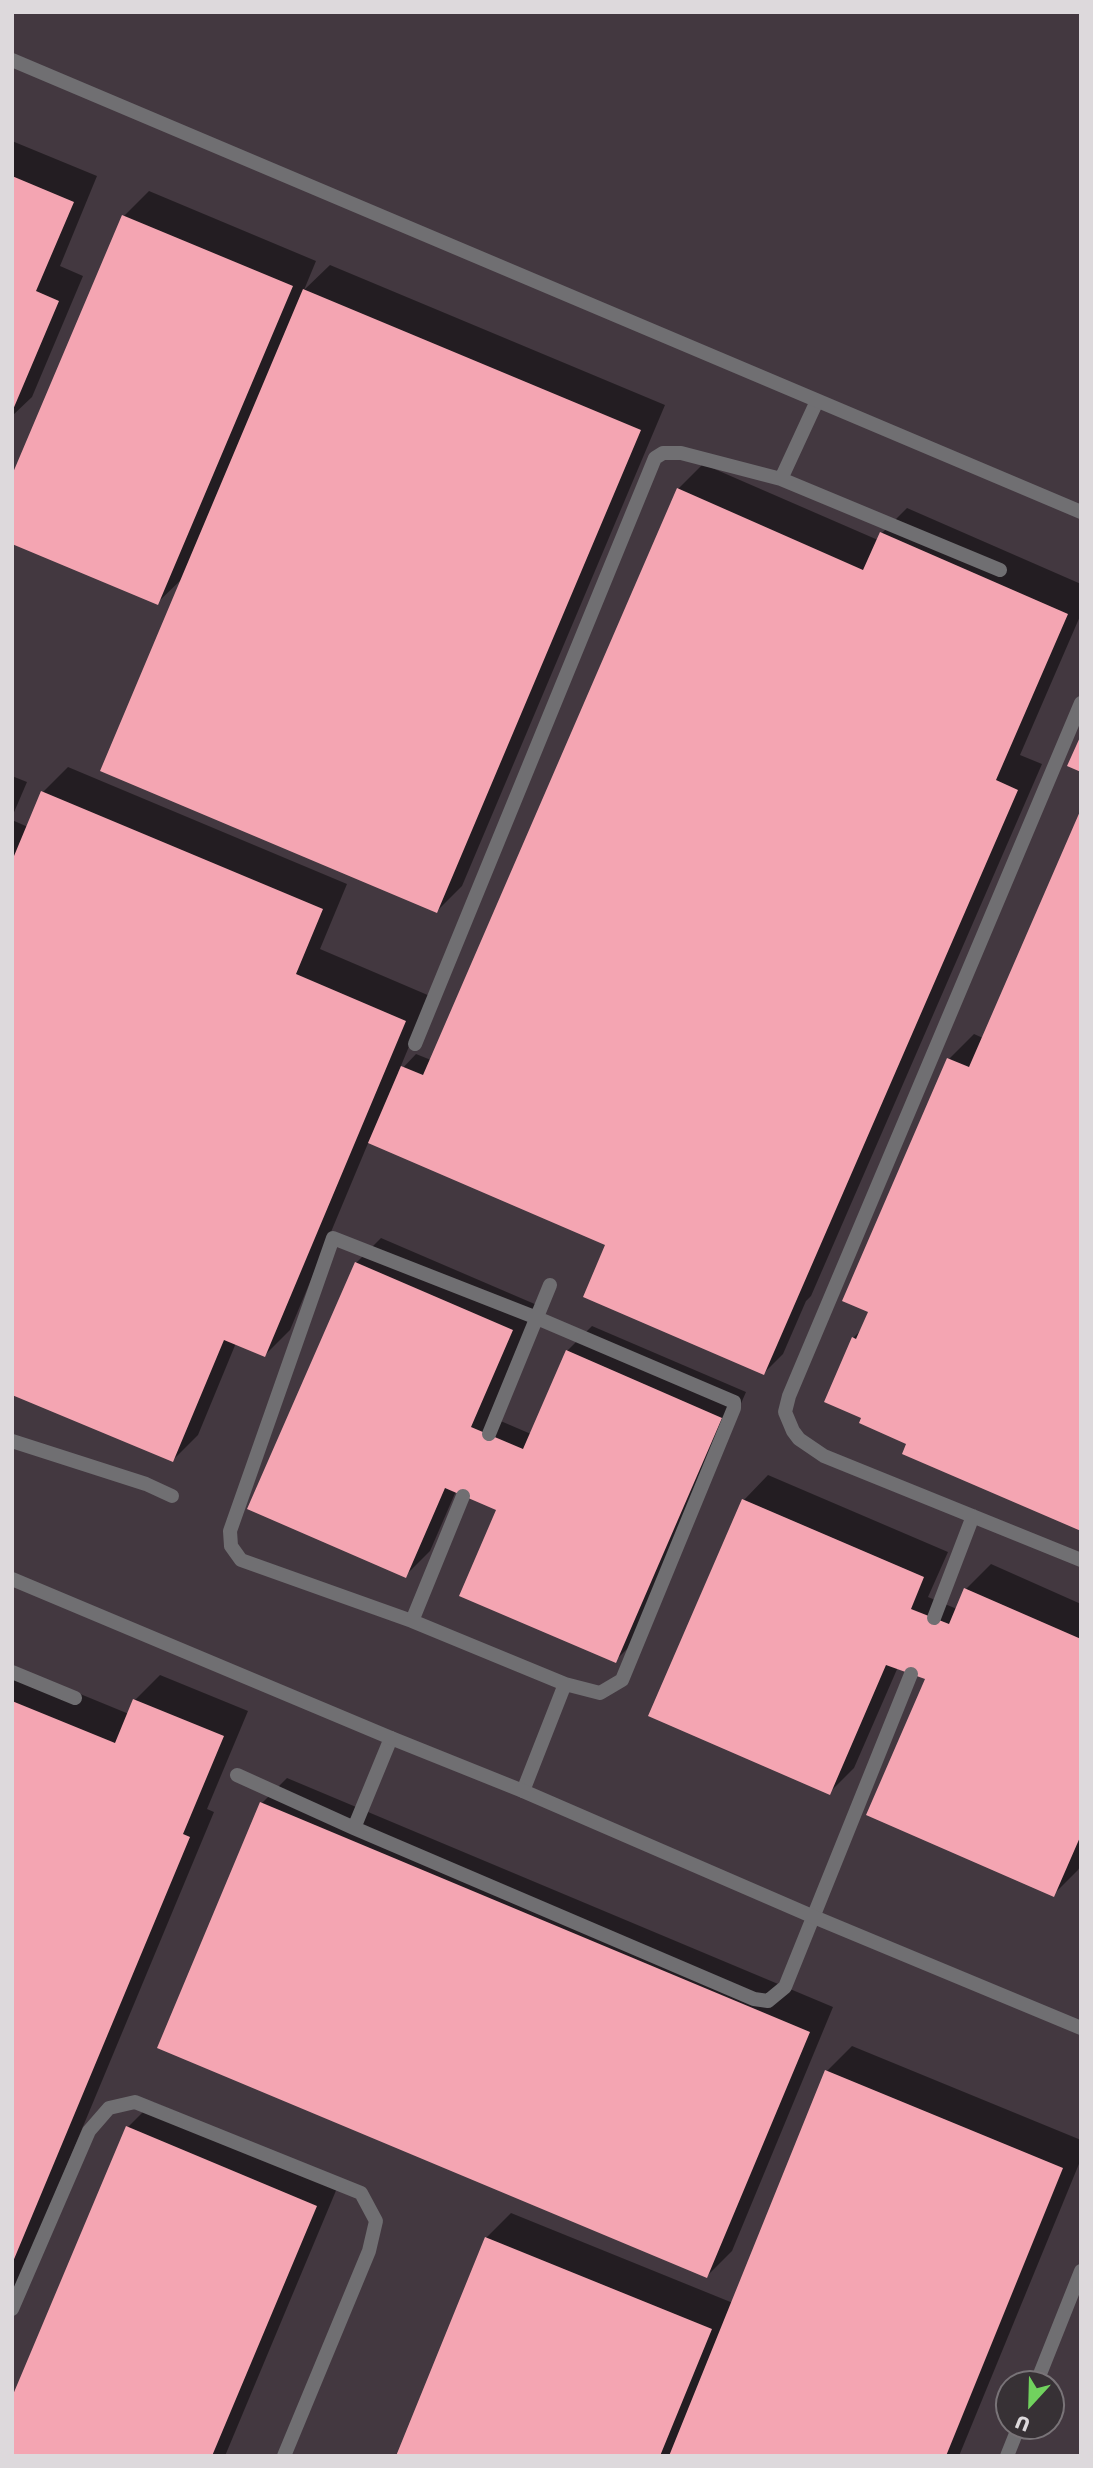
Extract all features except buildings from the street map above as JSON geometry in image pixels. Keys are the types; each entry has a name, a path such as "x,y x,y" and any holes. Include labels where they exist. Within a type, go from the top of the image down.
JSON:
{"street":[{"path":"12,60 1081,512"},
{"path":"781,479 817,401"},
{"path":"415,1044 655,458 663,453 681,453 781,479 1000,570"},
{"path":"1081,703 785,1412 799,1439 824,1457 1081,1560"},
{"path":"333,1238 537,1318 734,1402 734,1408 622,1680 600,1693 565,1684 412,1621 241,1560 231,1546 230,1531 333,1238"},
{"path":"489,1434 550,1285"},
{"path":"12,1441 146,1484 172,1496"},
{"path":"412,1621 464,1496"},
{"path":"934,1618 973,1516"},
{"path":"12,1579 523,1791 814,1917 1081,2028"},
{"path":"12,1672 75,1698"},
{"path":"237,1775 354,1828 754,1999 768,2001 785,1987 911,1674"},
{"path":"523,1791 565,1684"},
{"path":"354,1828 391,1738"},
{"path":"12,2309 89,2131 109,2108 135,2102 362,2193 376,2221 369,2251 284,2456"},
{"path":"1042,2370 1081,2271"}],"shaded area":[{"path":"12,12 1081,12 1081,2456 12,2456"}]}
